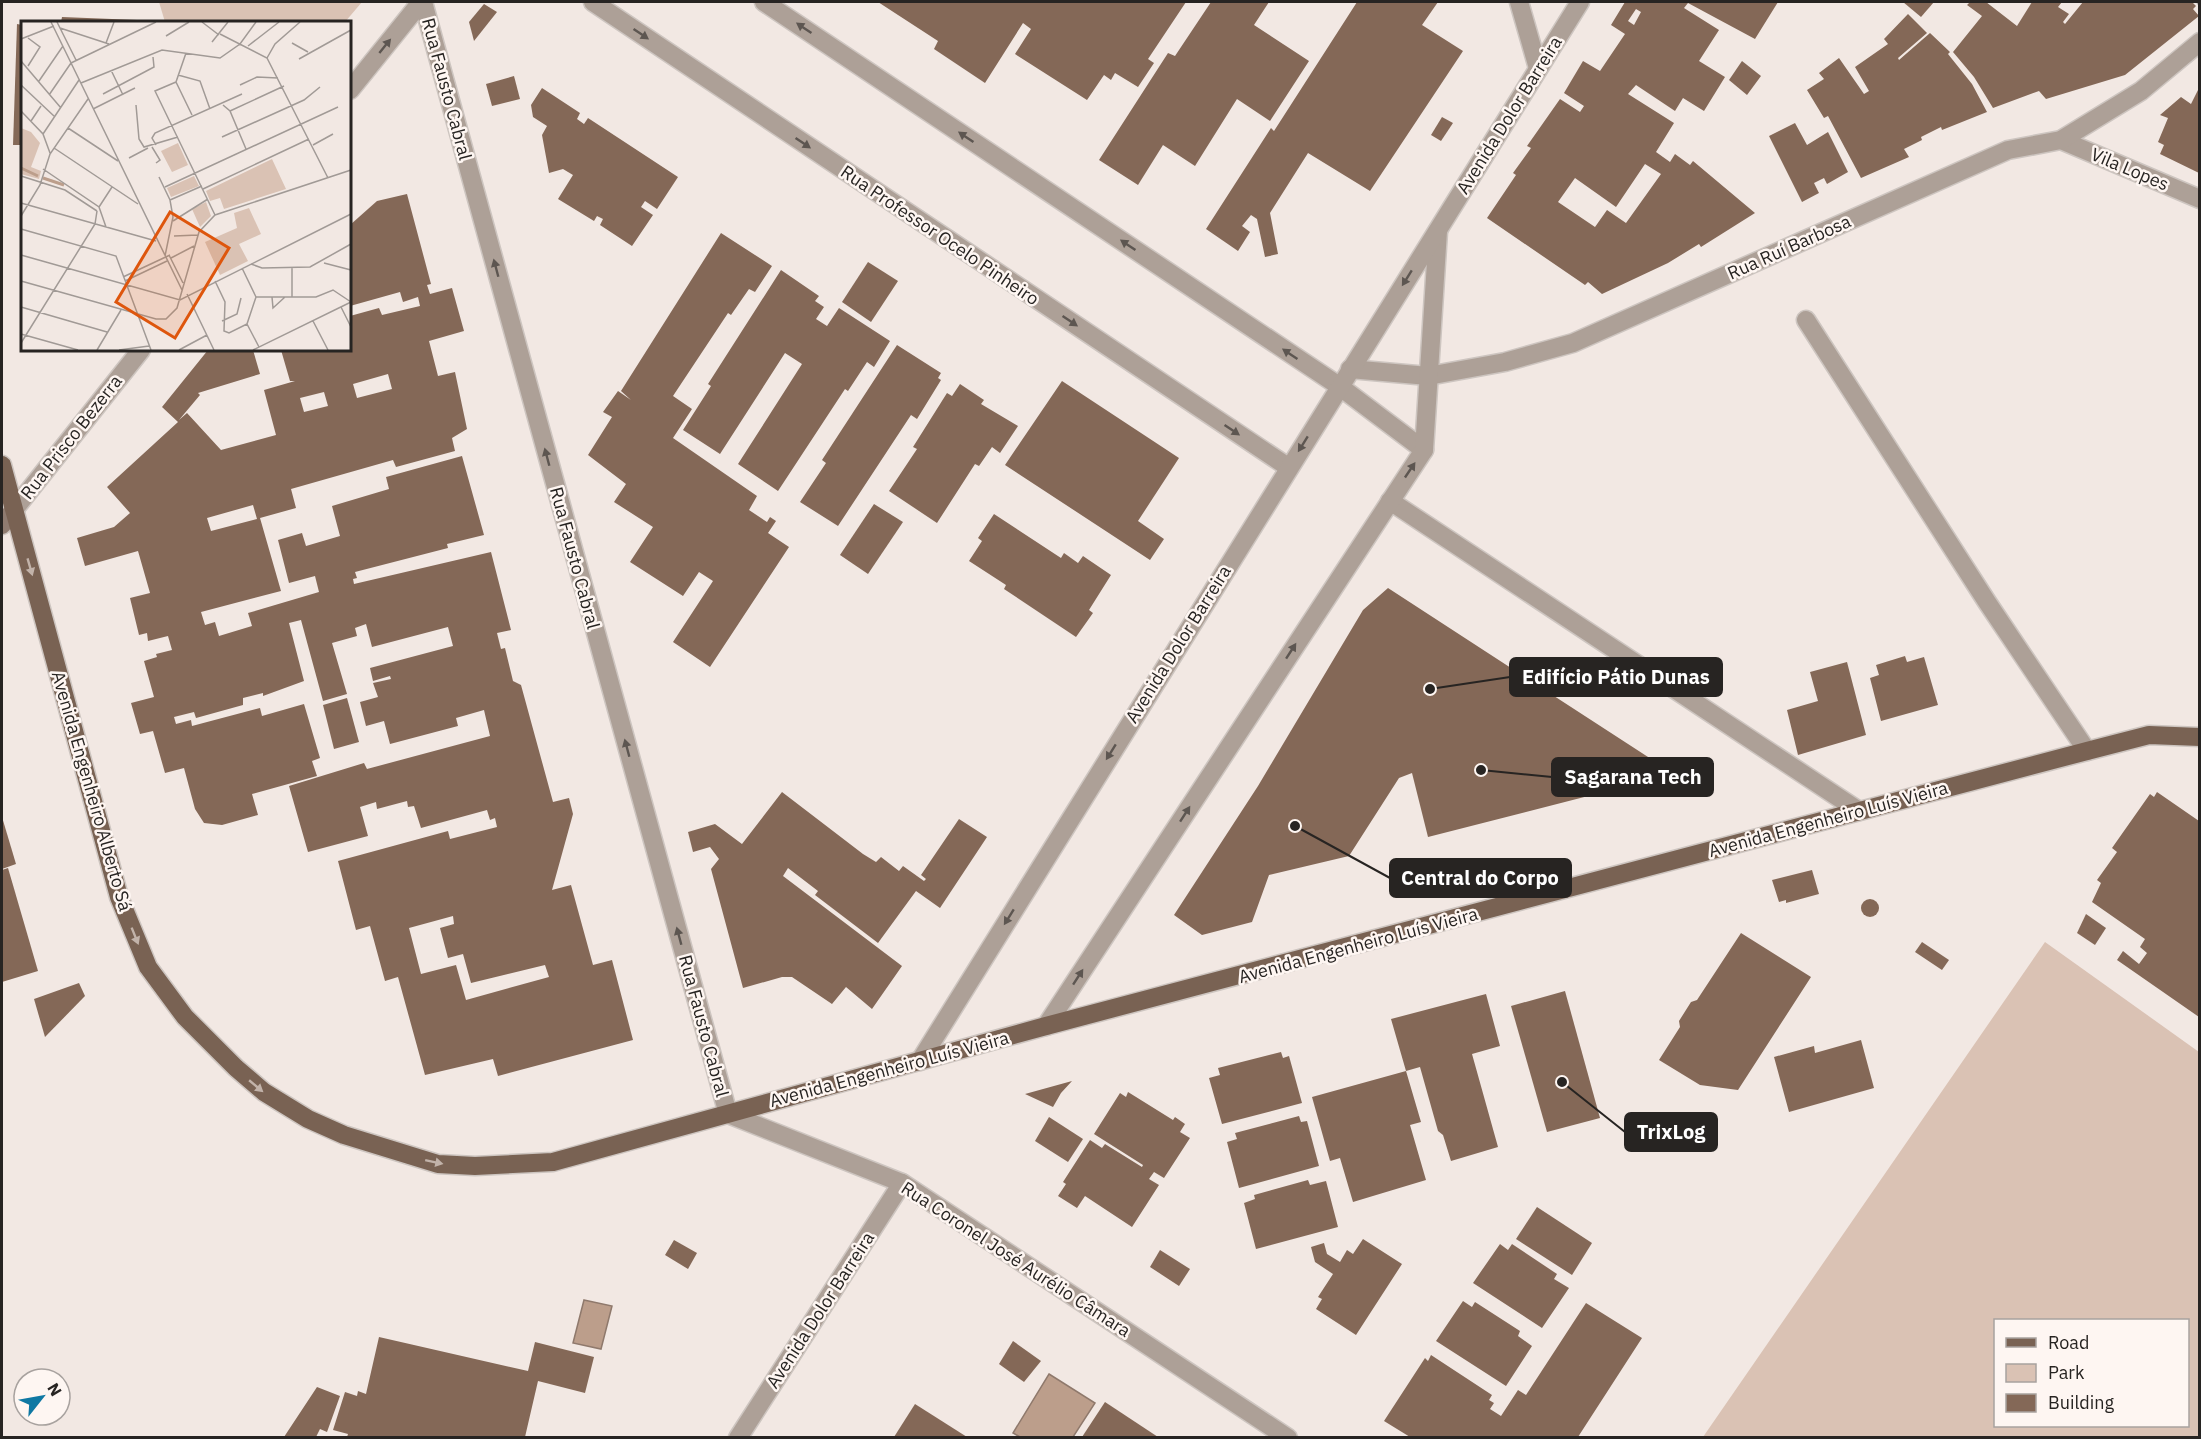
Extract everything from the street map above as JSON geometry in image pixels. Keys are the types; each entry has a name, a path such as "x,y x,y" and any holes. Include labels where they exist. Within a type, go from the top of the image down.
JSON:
{"main road":[{"name":"Avenida Engenheiro Alberto Sá","path":"2,465 7,518 119,897 148,967 185,1017 236,1068 264,1092 308,1119 354,1138 438,1164 475,1166 553,1162 728,1113"},
{"name":"Avenida Engenheiro Luís Vieira","path":"728,1113 1046,1026 2149,735 2199,737"}],"street":[{"path":"351,89 422,2"},
{"name":"Rua Fausto Cabral","path":"422,2 728,1113"},
{"name":"Rua Professor Ocelo Pinheiro","path":"592,2 1288,467"},
{"path":"764,2 1339,386 1424,450 1046,1026"},
{"path":"1519,2 1538,68"},
{"name":"Avenida Dolor Barreira","path":"920,1061 1288,467 1580,2"},
{"name":"Rua Ruí Barbosa","path":"1350,369 1428,376 1505,363 1573,343 2008,150 2061,140 2141,91 2199,42"},
{"name":"Vila Lopes","path":"2061,140 2199,199"},
{"name":"Avenida Dolor Barreira","path":"1424,450 1438,229"},
{"path":"1806,320 1987,602 2087,751"},
{"name":"Rua Prisco Bezerra","path":"7,518 140,351"},
{"path":"1390,501 1859,811"},
{"name":"Rua Coronel José Aurélio Câmara","path":"728,1113 902,1183 1288,1437"},
{"name":"Avenida Dolor Barreira","path":"738,1437 902,1183"}],"green space":[{"path":"159,2 362,2 346,21 165,21"},
{"path":"2045,942 2199,1052 2199,1437 1703,1437"}],"shaded area":[{"path":"584,1300 612,1306 601,1349 573,1343"},
{"path":"1049,1374 1095,1403 1073,1437 1020,1437 1013,1433"}],"building":[{"path":"878,2 1186,2 1148,59 1154,63 1138,87 1115,73 1111,80 1104,75 1087,100 1015,54 1031,29 1023,23 985,83 934,49 938,41"},
{"path":"1211,2 1269,2 1254,25 1309,61 1270,121 1237,99 1195,166 1163,145 1138,185 1099,160 1168,53 1175,56"},
{"path":"1357,2 1438,2 1422,25 1463,51 1370,191 1308,153 1270,213 1278,254 1265,257 1257,219 1251,215 1242,226 1250,232 1238,251 1206,229 1271,128 1274,131"},
{"path":"1625,2 1778,2 1755,39 1688,3 1684,8 1719,30 1699,61 1725,77 1704,111 1683,98 1675,111 1636,85 1628,94 1674,123 1656,152 1670,162 1675,154 1690,165 1693,161 1755,213 1701,247 1699,244 1668,263 1602,294 1588,282 1585,285 1487,218 1516,175 1513,173 1531,148 1527,146 1560,99 1580,112 1584,106 1564,93 1583,61 1600,71 1625,34 1611,25","holes":["1636,9 1641,12 1634,25 1628,21","1645,164 1661,174 1626,223 1607,210 1595,227 1558,202 1575,178 1616,207"]},
{"path":"1903,2 1934,2 1921,17"},
{"path":"1970,2 1986,2 2017,26 2032,2 2062,2 2058,7 2069,14 2063,22 2065,24 2083,2 2192,2 2196,6 2193,9 2199,16 2125,75 2046,99 2039,91 1993,108 1974,77 1953,52 1982,16 1967,5"},
{"path":"484,4 497,12 474,41 469,22"},
{"path":"1908,14 1927,33 1898,58 1899,60 1930,33 1950,52 1948,54 1972,84 1987,112 1942,130 1941,127 1921,137 1922,140 1904,149 1909,157 1861,178 1828,116 1824,118 1807,90 1824,79 1819,73 1839,58 1864,94 1869,91 1855,67 1888,44 1884,39"},
{"path":"62,17 162,21 61,21"},
{"path":"17,24 21,25 21,145 13,145"},
{"path":"1742,61 1761,76 1747,95 1729,80"},
{"path":"514,76 520,99 492,106 486,84"},
{"path":"542,88 580,113 577,119 584,124 588,118 678,177 657,209 645,201 641,207 653,215 632,246 600,225 603,219 597,216 594,221 558,199 573,175 563,169 549,173 542,135 547,126 533,117 531,105"},
{"path":"2199,88 2199,173 2160,154 2164,145 2158,142 2168,118 2160,115 2181,97 2191,104"},
{"path":"1442,117 1453,123 1441,141 1431,135"},
{"path":"1795,123 1807,145 1828,132 1848,172 1827,184 1824,178 1814,183 1819,193 1802,202 1769,136"},
{"path":"407,194 431,284 427,285 430,294 452,288 464,331 429,341 438,376 455,372 467,429 452,438 455,451 396,467 393,460 291,489 296,508 260,518 281,591 201,612 205,625 215,622 219,636 252,626 248,613 319,592 315,576 289,583 278,540 302,533 306,546 340,536 332,506 389,489 386,477 462,456 484,535 447,544 448,548 355,572 357,578 353,579 354,584 491,552 511,630 497,633 501,649 505,648 513,681 521,685 553,802 569,798 573,814 552,890 571,885 593,965 612,960 633,1040 498,1076 493,1059 425,1075 398,977 385,981 370,926 356,930 338,861 448,831 450,839 497,827 495,818 490,820 487,810 421,828 414,806 408,807 407,801 377,809 376,802 360,807 368,836 308,852 289,786 364,763 367,769 490,736 484,710 456,718 458,726 390,744 384,721 366,726 360,702 378,697 373,683 391,679 390,676 373,681 370,668 453,646 448,627 372,647 366,624 355,628 357,636 332,643 347,694 323,701 301,620 289,623 304,681 263,696 263,693 243,698 243,705 196,718 194,712 174,717 176,724 191,720 192,726 260,708 262,716 304,704 320,758 312,761 317,776 252,794 258,815 222,825 204,823 195,809 184,768 165,773 153,731 140,734 131,703 154,697 144,661 157,657 156,654 172,650 168,636 148,641 147,633 139,635 130,598 150,593 138,551 85,566 77,538 114,527 130,513 107,487 178,422 162,407 207,351 253,351 260,374 198,393 200,395 179,420 187,413 221,450 276,435 264,390 295,381 290,381 281,351 351,351 351,316 379,308 382,315 420,306 418,297 403,302 400,292 351,306 351,224 377,201","holes":["388,374 392,389 357,398 353,384","324,392 328,406 304,412 300,398","253,505 257,519 211,531 207,518","453,916 454,924 440,928 448,958 463,954 471,983 545,965 549,977 466,1000 456,965 421,974 409,928"]},
{"path":"721,233 772,266 755,292 749,289 731,315 728,313 673,396 692,409 673,438 757,496 749,510 767,522 770,517 776,521 768,533 789,547 710,667 673,642 713,581 699,572 683,596 630,562 653,527 614,502 626,484 588,455 612,417 603,412 618,391 631,400 621,391"},
{"path":"868,262 898,281 871,322 842,302"},
{"path":"781,270 819,296 815,301 824,307 816,319 827,326 839,308 890,341 874,367 867,362 848,391 845,389 778,491 738,464 802,364 785,353 720,454 683,430 711,386 708,384"},
{"path":"897,345 941,373 938,378 941,380 917,419 911,415 838,526 800,502 826,463 822,460"},
{"path":"1062,381 1179,458 1138,521 1164,539 1150,560 1005,465"},
{"path":"960,384 984,400 981,404 1018,426 1000,453 992,447 979,466 975,464 937,523 889,491 917,449 913,447 947,393 952,396"},
{"path":"874,504 903,522 868,574 840,555"},
{"path":"994,514 1061,558 1064,553 1078,563 1083,556 1111,575 1089,610 1093,613 1076,637 1004,589 1006,585 969,561 982,541 978,538"},
{"path":"1388,588 1665,768 1630,778 1631,785 1428,837 1412,773 1399,778 1349,856 1269,875 1252,922 1202,935 1174,915 1258,786 1363,610"},
{"path":"1905,656 1907,662 1924,657 1938,705 1881,721 1870,678 1879,675 1876,665"},
{"path":"1847,662 1866,735 1798,755 1787,710 1818,701 1810,672"},
{"path":"347,698 359,742 334,749 323,705"},
{"path":"782,792 863,854 876,862 881,857 899,871 903,866 924,881 926,879 921,875 959,819 987,837 940,908 916,891 878,943 815,895 818,891 788,868 783,876 902,966 872,1009 846,987 832,1004 792,977 782,977 743,988 711,869 719,859 710,847 693,852 688,832 715,824 742,844"},
{"path":"2157,792 2199,821 2199,1017 2117,960 2123,951 2139,964 2147,953 2140,947 2145,939 2092,902 2101,883 2097,880 2117,852 2112,848 2150,794 2154,797"},
{"path":"2,817 16,864 2,869"},
{"path":"8,868 38,971 2,982 2,870"},
{"path":"1812,870 1819,894 1786,903 1786,900 1779,902 1772,880"},
{"path":"1870,899 1878,904 1879,908 1874,916 1870,917 1862,912 1861,908 1866,900"},
{"path":"2086,914 2106,928 2095,945 2077,933"},
{"path":"1741,933 1811,977 1738,1090 1700,1085 1659,1060 1680,1027 1679,1021 1691,1002 1697,1000"},
{"path":"1922,942 1949,960 1942,970 1915,952"},
{"path":"79,983 85,996 45,1037 34,999"},
{"path":"1565,991 1600,1118 1547,1132 1511,1006"},
{"path":"1486,994 1500,1046 1472,1054 1498,1147 1451,1161 1443,1135 1438,1131 1420,1067 1406,1071 1391,1019"},
{"path":"1861,1040 1874,1088 1789,1112 1774,1057 1814,1046 1815,1053"},
{"path":"1281,1052 1283,1058 1289,1056 1302,1103 1222,1124 1209,1078 1220,1075 1218,1068"},
{"path":"1406,1071 1421,1122 1410,1125 1426,1180 1353,1202 1340,1158 1330,1161 1312,1097"},
{"path":"1072,1081 1061,1093 1053,1107 1025,1094"},
{"path":"1128,1092 1173,1120 1175,1117 1185,1124 1180,1132 1190,1138 1164,1178 1154,1172 1149,1179 1159,1185 1132,1227 1085,1196 1077,1208 1058,1196 1066,1184 1063,1182 1090,1140 1102,1148 1105,1144 1142,1167 1143,1165 1094,1134 1120,1093 1126,1097"},
{"path":"1299,1116 1301,1122 1307,1121 1319,1166 1239,1188 1227,1142 1237,1139 1235,1133"},
{"path":"1049,1117 1083,1139 1068,1162 1035,1141"},
{"path":"1308,1180 1310,1185 1326,1181 1338,1227 1256,1249 1244,1203 1255,1199 1254,1195"},
{"path":"1537,1207 1592,1243 1572,1275 1516,1239"},
{"path":"1363,1239 1402,1264 1356,1335 1316,1309 1322,1299 1318,1297 1333,1274 1315,1262 1311,1247 1324,1243 1327,1254 1340,1262 1347,1250 1353,1254"},
{"path":"674,1240 697,1253 688,1269 665,1255"},
{"path":"1500,1244 1508,1250 1512,1244 1557,1274 1554,1279 1569,1288 1542,1328 1473,1283"},
{"path":"1160,1250 1190,1269 1179,1286 1150,1267"},
{"path":"1463,1301 1472,1307 1475,1302 1520,1331 1518,1336 1532,1346 1506,1386 1436,1341"},
{"path":"1586,1303 1642,1338 1578,1437 1410,1437 1384,1421 1425,1358 1428,1361 1431,1355 1492,1395 1489,1400 1494,1403 1490,1409 1501,1416 1518,1390 1526,1395"},
{"path":"379,1337 528,1371 535,1342 594,1357 585,1393 538,1381 525,1437 347,1437 348,1434 333,1430 345,1392 357,1396 358,1391 366,1394"},
{"path":"1013,1341 1041,1361 1024,1382 999,1364"},
{"path":"317,1387 340,1396 327,1432 320,1429 316,1437 284,1437"},
{"path":"1105,1402 1158,1437 1082,1437"},
{"path":"915,1404 967,1437 894,1437"}],"place":[{"name":"Edifício Pátio Dunas","path":"1430,689"},
{"name":"Sagarana Tech","path":"1481,770"},
{"name":"Central do Corpo","path":"1295,826"},
{"name":"TrixLog","path":"1562,1082"}]}
